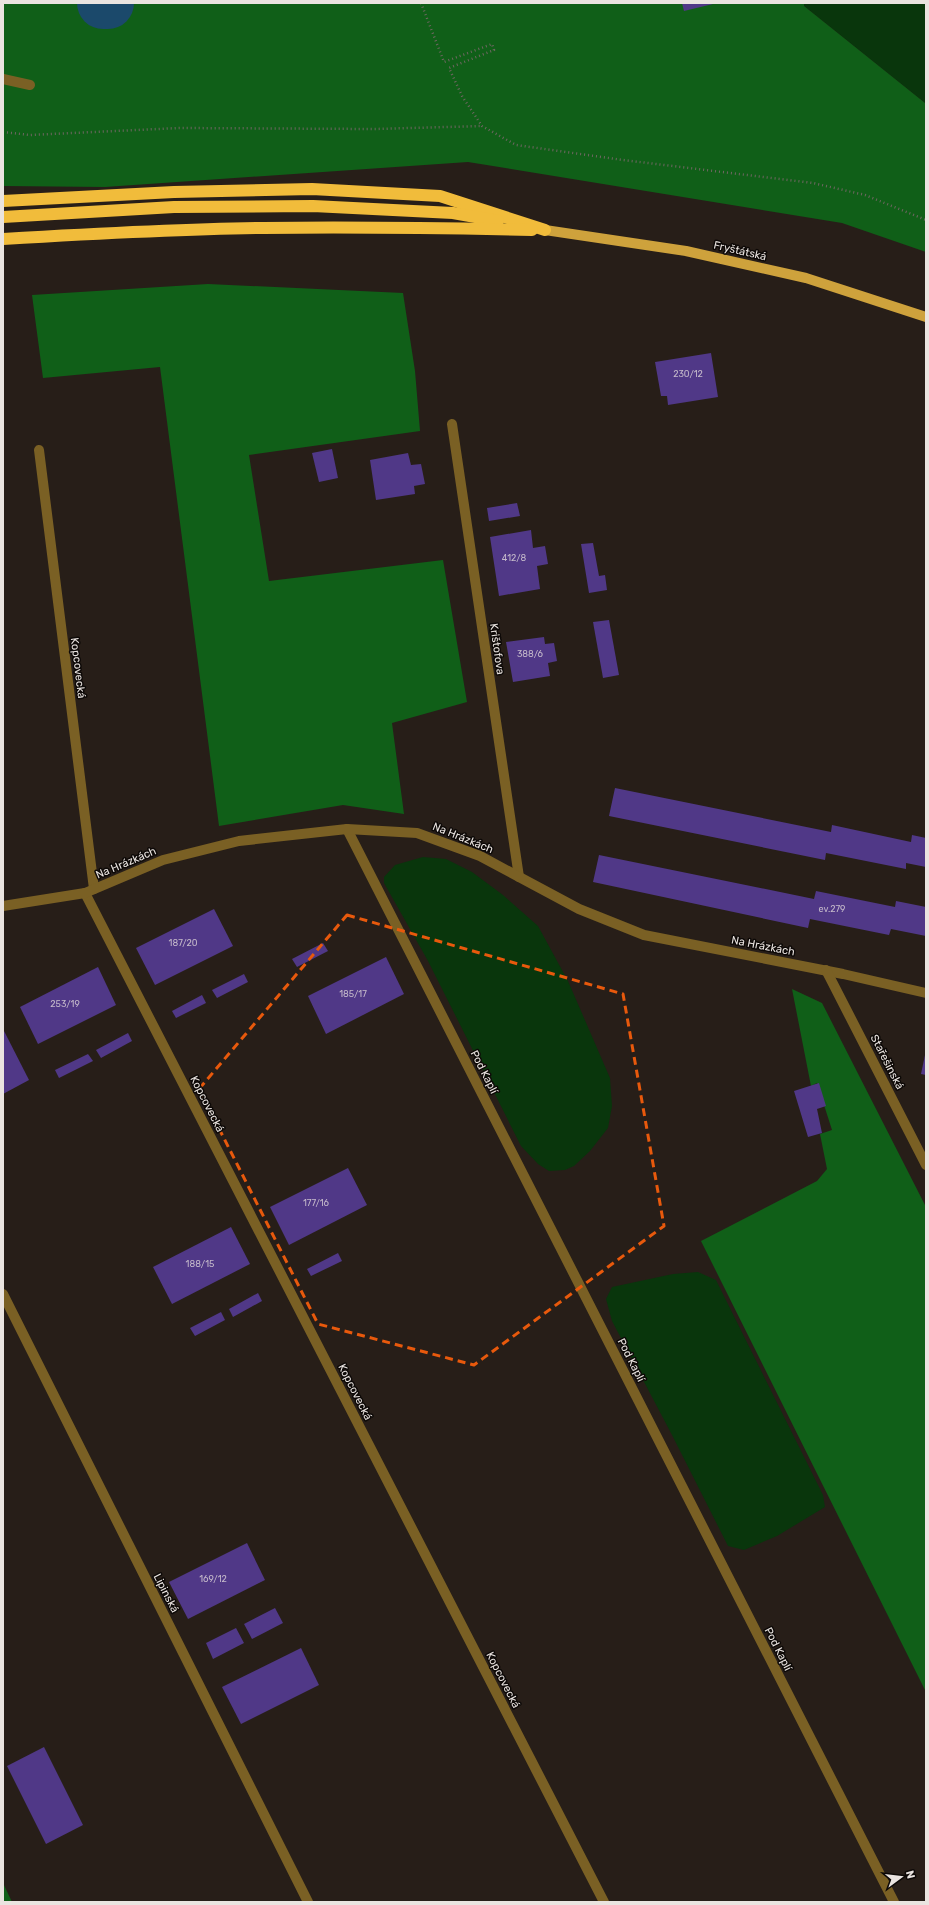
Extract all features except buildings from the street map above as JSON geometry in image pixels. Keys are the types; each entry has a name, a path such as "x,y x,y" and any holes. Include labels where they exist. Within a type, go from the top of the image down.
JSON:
{"highway":[{"path":"3,201 174,192 312,189 440,196 545,230"},
{"path":"3,217 174,207 313,206 453,213 545,230"},
{"path":"3,240 125,232 261,228 382,227 545,230"}],"main road":[{"name":"Fryštátská","path":"545,230 686,251 806,278 926,317"}],"street":[{"path":"3,80 30,85"},
{"name":"Krištofova","path":"452,424 519,877"},
{"name":"Kopcovecká","path":"39,450 90,891 604,1902"},
{"name":"Na Hrázkách","path":"3,906 90,891 163,860 239,841 347,829 418,833 480,856 579,909 644,935 826,970 926,993"},
{"name":"Pod Kaplí","path":"347,829 894,1902"},
{"name":"Stařešinská","path":"826,970 926,1165"},
{"name":"Lipinská","path":"3,1294 308,1902"}],"path":[{"path":"421,3 444,62 492,44 494,50 449,68 462,96 482,126 516,145 623,160 813,183 866,196 926,220"},
{"path":"3,132 30,135 179,128 375,129 482,126"}],"highlighted area":[{"path":"347,915 623,994 664,1226 474,1365 318,1324 199,1089"}],"green space":[{"path":"3,3 804,3 804,6 925,103 926,252 842,223 468,162 105,187 3,186"},
{"path":"804,3 926,3 926,105 804,6"},
{"path":"208,284 403,293 415,371 420,431 249,455 269,581 443,560 467,702 392,723 404,814 343,805 219,826 160,367 43,378 32,295"},
{"path":"423,857 446,859 472,872 503,895 538,926 568,981 610,1078 612,1106 608,1128 590,1151 574,1166 565,1170 549,1171 538,1164 521,1146 428,961 384,883 384,877 395,865"},
{"path":"792,989 822,1003 926,1207 926,1692 701,1241 817,1181 827,1169 820,1134 832,1130 817,1083 811,1086"},
{"path":"698,1272 716,1280 823,1495 825,1507 777,1536 744,1550 728,1546 612,1321 606,1299 612,1287 673,1274"},
{"path":"3,1883 12,1902 3,1902"}],"waterway":[{"path":"103,3 108,3"}]}
